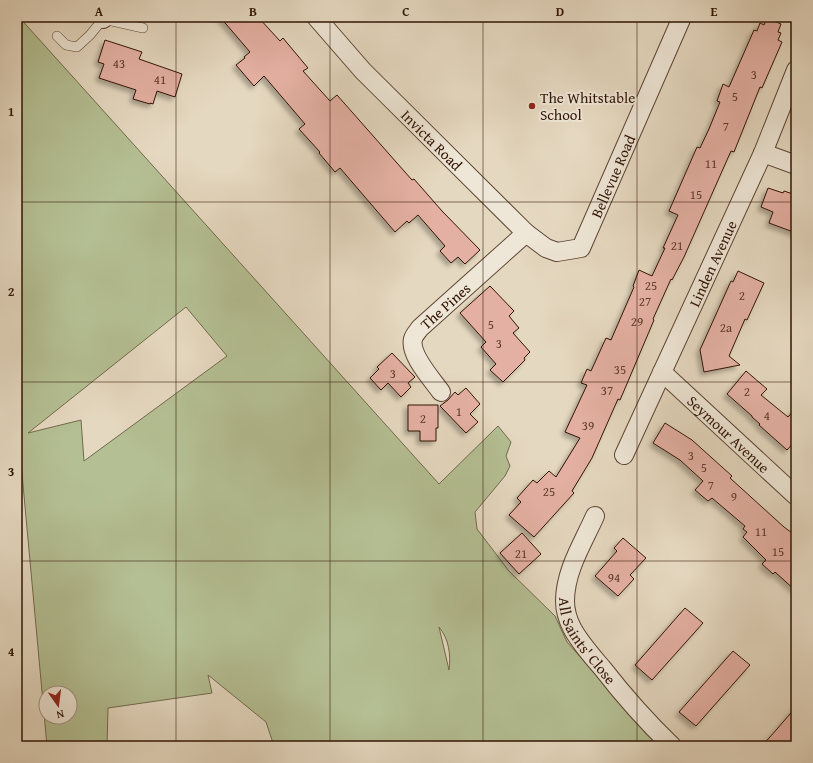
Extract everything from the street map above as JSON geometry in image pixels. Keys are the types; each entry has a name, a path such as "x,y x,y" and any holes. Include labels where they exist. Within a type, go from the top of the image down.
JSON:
{"street":[{"name":"Invicta Road","path":"316,17 362,71 526,233 546,248 557,252"},
{"name":"Bellevue Road","path":"557,252 581,248 682,17"},
{"name":"Linden Avenue","path":"624,455 763,153 796,70"},
{"path":"763,153 796,165"},
{"name":"The Pines","path":"441,392 418,361 414,352 413,339 420,328 526,233"},
{"name":"Seymour Avenue","path":"662,372 796,496"},
{"name":"All Saints' Close","path":"594,516 568,575 565,603 567,614 580,641 620,691 657,732 672,746"}],"lane":[{"path":"57,36 66,46 76,47 90,35 103,18 143,28"}],"green space":[{"path":"17,17 19,17 439,484 498,426 511,442 506,456 510,466 505,476 475,512 477,529 509,571 555,616 567,642 661,746 274,746 266,722 208,675 212,693 108,708 107,746 47,746 45,725 78,725 78,685 41,685 19,441 17,442","holes":["186,307 227,356 84,461 81,420 28,433","439,627 447,642 450,659 449,670"]}],"building":[{"path":"220,17 258,17 280,41 283,38 308,68 303,71 330,101 337,95 412,180 414,179 442,211 480,250 465,264 458,257 451,263 440,251 445,246 418,215 409,223 407,221 395,232 340,168 335,172 319,153 320,152 299,129 305,124 264,76 254,86 236,65 250,52"},
{"path":"767,18 781,24 778,32 781,33 778,40 782,42 762,88 760,87 734,152 731,151 684,257 672,280 671,279 653,319 654,320 620,400 618,399 592,458 572,491 574,493 534,537 509,515 521,502 517,498 533,480 537,483 549,471 556,477 580,438 565,432 587,385 581,383 587,369 591,371 606,338 611,340 634,287 633,286 639,270 652,276 678,215 669,211 697,147 700,148 709,129 720,102 717,101 723,84 729,87 754,30 757,31 760,23 764,25"},
{"path":"105,40 142,52 139,59 182,74 175,97 157,91 153,104 150,104 133,99 136,90 99,78 104,64 98,62"},
{"path":"768,188 783,193 784,191 796,195 796,233 769,223 773,212 761,207"},
{"path":"738,271 764,283 747,320 745,319 729,356 740,365 704,372 700,350 731,281 733,282"},
{"path":"490,286 514,311 509,316 519,328 513,333 530,352 524,358 525,360 503,382 490,370 496,364 481,347 486,342 460,313"},
{"path":"392,353 415,377 408,383 411,387 401,397 388,383 381,390 370,378 379,369 377,367"},
{"path":"746,371 767,389 761,395 788,417 796,408 796,440 787,450 727,394"},
{"path":"466,388 480,404 470,414 478,422 466,433 440,406 455,392 458,395"},
{"path":"408,405 438,405 438,428 436,428 436,441 420,441 420,431 408,431"},
{"path":"665,423 692,440 732,476 730,478 796,536 796,591 775,572 773,574 762,564 766,560 743,537 747,532 743,529 745,526 712,498 708,501 695,490 703,481 680,460 653,443"},
{"path":"522,533 541,554 519,574 500,553"},
{"path":"623,538 646,558 630,575 634,579 618,596 595,576 617,551 614,548"},
{"path":"685,608 703,623 652,680 635,665"},
{"path":"733,651 750,665 696,726 679,712"},
{"path":"796,707 796,746 762,746 777,729"}],"place":[{"name":"The Whitstable School","path":"532,106"}]}
